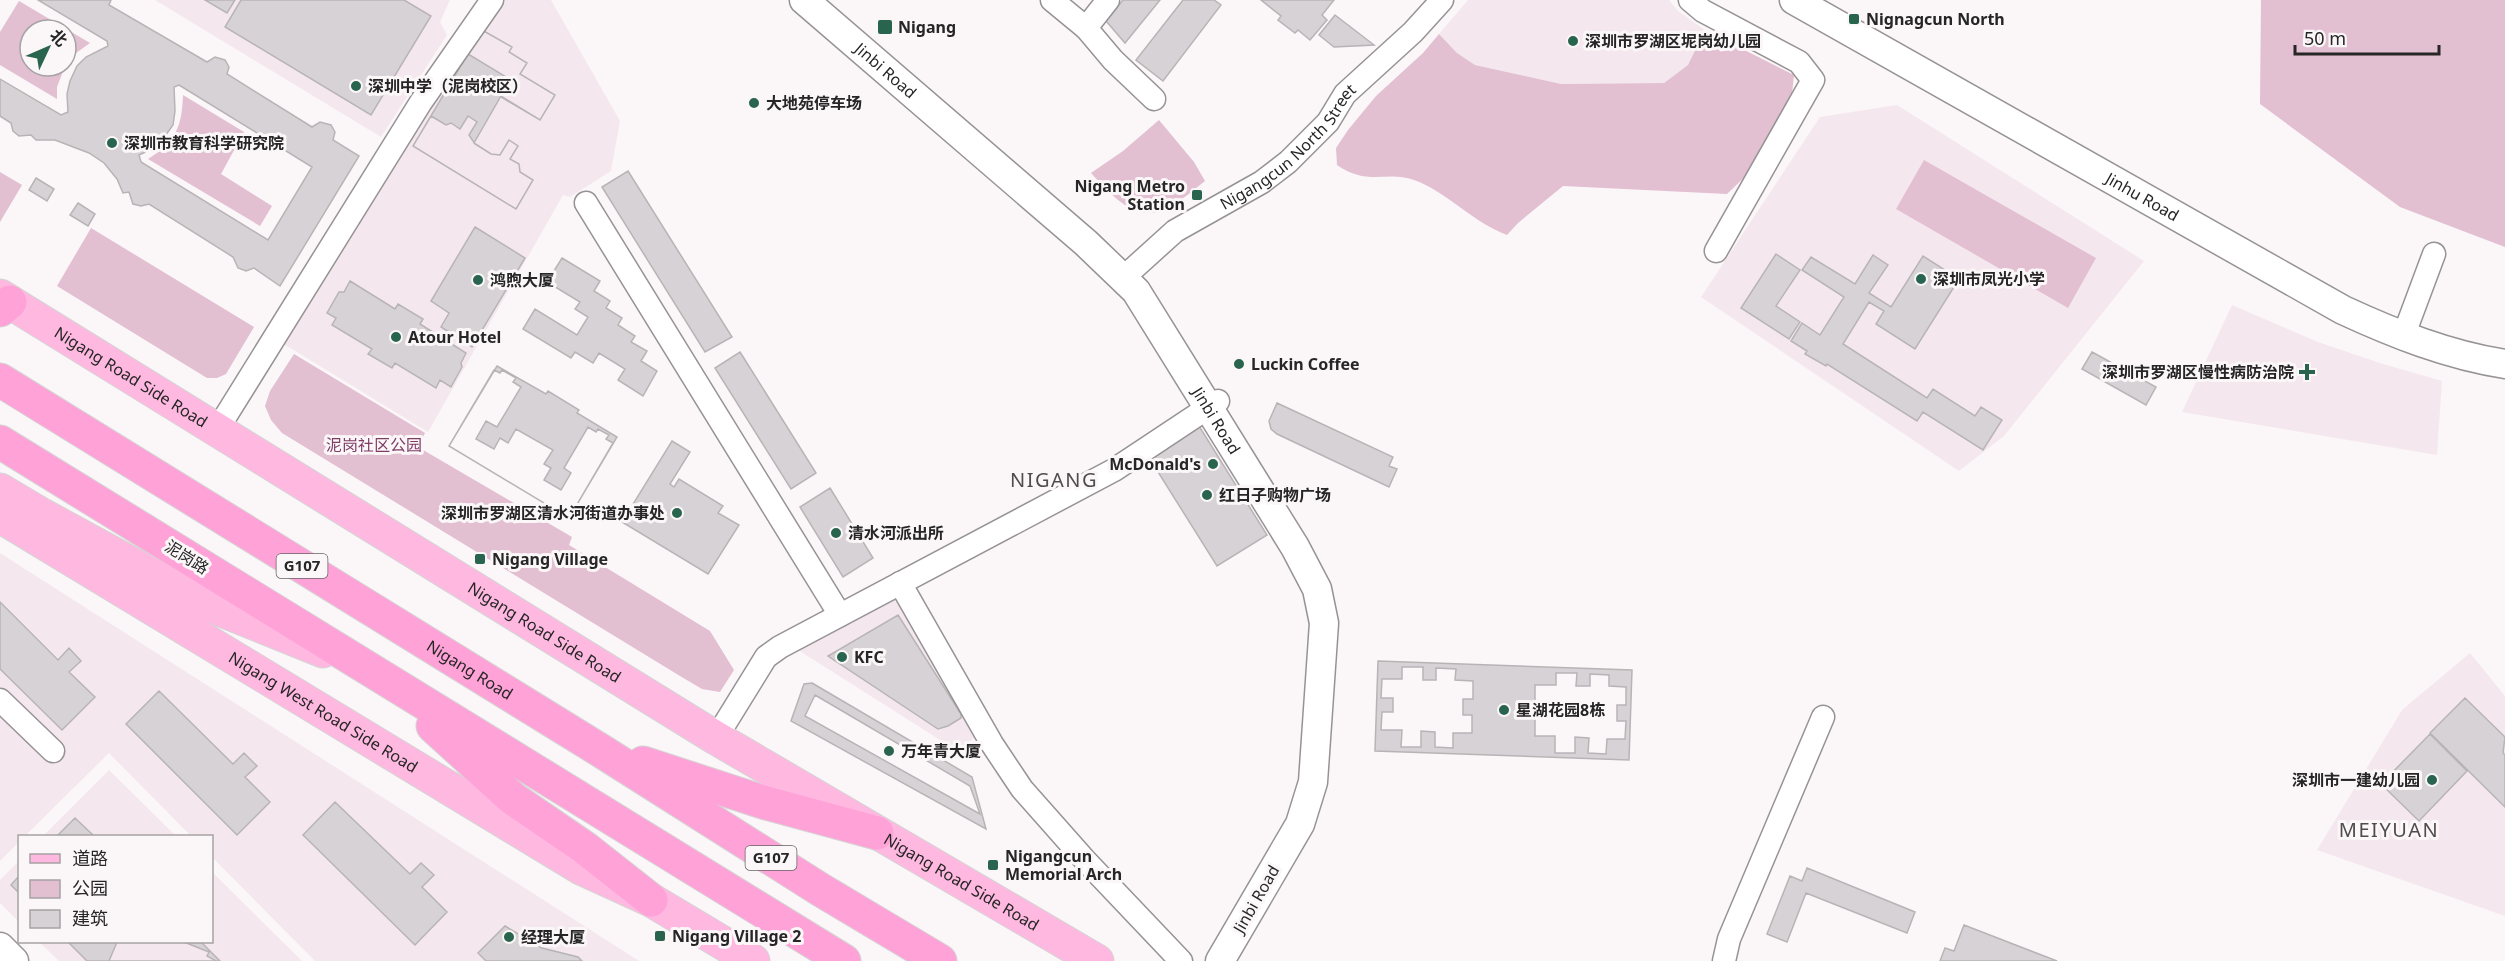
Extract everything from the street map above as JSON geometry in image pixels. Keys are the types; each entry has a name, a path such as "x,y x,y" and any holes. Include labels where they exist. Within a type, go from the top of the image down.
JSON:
{"highway":[{"name":"Nigang Road","path":"0,380 939,961"},
{"name":"泥岗路","path":"0,442 374,672"},
{"path":"374,672 512,798 585,848 651,900"},
{"path":"374,672 844,961"},
{"path":"603,752 766,803 877,833"}],"main road":[{"name":"Nigang Road Side Road","path":"3,302 217,430 716,738 1097,961"},
{"path":"0,490 204,603 374,672"},
{"name":"Nigang West Road Side Road","path":"0,516 581,868 651,900"},
{"path":"651,900 753,961"}],"street":[{"path":"217,430 421,102 492,0"},
{"path":"1052,0 1086,28 1113,60 1154,99"},
{"path":"1086,28 1108,0"},
{"name":"Nigangcun North Street","path":"1127,274 1175,231 1262,182 1287,162 1328,122 1345,94 1413,33 1442,0"},
{"path":"1690,0 1703,11 1799,62 1813,80 1716,251"},
{"name":"Jinhu Road","path":"1794,0 2343,310 2403,337 2460,354 2505,364"},
{"name":"Jinbi Road","path":"811,1 1086,243 1127,274 1136,291 1322,571 1331,591 1336,612 1328,761 1324,786 1311,829 1235,961"},
{"path":"586,203 840,615"},
{"path":"2403,337 2434,254"},
{"path":"716,738 766,657 780,647 1114,470 1213,405"},
{"name":"Jinbi Road","path":"1213,405 1310,573 1317,589 1324,622 1313,782 1300,824 1220,961"},
{"path":"900,583 992,744 1022,789 1181,961"},
{"path":"0,700 53,751"},
{"path":"1724,961 1729,939 1823,717"},
{"path":"0,947 14,961"}],"shaded area":[{"name":"深圳中学（泥岗校区）","path":"155,0 450,0 440,22 447,35 381,137"},
{"path":"504,0 551,0 620,121 611,171 570,197 563,195 428,432 282,343 470,43"},
{"name":"深圳市罗湖区坭岗幼儿园","path":"1468,0 1669,0 1678,11 1705,30 1688,65 1664,83 1561,84 1475,65 1457,53 1439,34"},
{"name":"深圳市凤光小学","path":"1897,105 2144,261 2004,436 1959,471 1701,297 1820,117"},
{"name":"深圳市罗湖区慢性病防治院","path":"2232,305 2318,342 2442,381 2437,455 2182,412"},
{"path":"0,553 639,961 315,961 213,858 213,835 190,835 109,753 26,835 18,835 18,843 0,861"},
{"path":"895,580 987,730 956,750 798,650 806,633"},
{"name":"深圳市一建幼儿园","path":"2470,653 2505,696 2505,916 2317,850 2402,710"},
{"path":"109,770 175,835 44,835"},
{"path":"18,862 18,921 0,903 0,880"},
{"path":"213,873 302,961 59,961 40,943 213,943"}],"green space":[{"path":"2261,0 2505,0 2505,247 2400,207 2260,104"},
{"path":"19,1 48,18 18,18 18,76 0,65 0,32"},
{"path":"1705,30 1794,75 1791,103 1754,168 1727,194 1563,186 1507,235 1482,222 1437,191 1414,180 1404,177 1368,177 1348,172 1337,165 1336,148 1348,130 1376,96 1423,53 1439,34 1457,53 1475,65 1561,84 1664,83 1688,65"},
{"path":"78,36 90,43 78,52"},
{"path":"22,78 60,78 57,87 57,99"},
{"path":"183,95 244,132 221,174 272,206 260,226 148,159 158,153 176,132 181,116"},
{"path":"1159,120 1194,162 1205,181 1166,209 1144,213 1118,200 1091,173 1123,151"},
{"path":"1924,160 2096,258 2068,308 1896,209"},
{"path":"0,172 22,185 0,222"},
{"path":"91,228 254,327 226,374 217,378 207,378 57,286"},
{"name":"泥岗社区公园","path":"294,354 425,433 418,447 572,537 569,545 710,631 734,670 720,692 702,689 680,676 282,433 271,420 265,406 270,391"}],"building":[{"name":"深圳市教育科学研究院","path":"38,0 111,0 109,5 207,62 215,57 225,60 229,67 227,74 312,127 320,122 331,125 335,132 333,140 359,156 280,286 254,268 246,271 238,268 233,257 149,204 141,206 133,204 129,192 123,193 117,179 104,163 89,153 55,140 36,140 31,135 19,136 13,131 11,123 0,116 0,79 61,115 68,112 67,94 71,78 78,78 78,65 86,57 108,46 107,41 78,24 78,18 68,18","holes":["179,85 312,167 268,240 141,162 139,155 152,149 173,125 174,87"]},
{"path":"205,0 235,0 227,13"},
{"name":"深圳中学（泥岗校区）","path":"241,0 404,0 431,16 371,115 225,27"},
{"path":"1123,0 1160,0 1125,43 1106,21"},
{"path":"1183,0 1214,0 1221,5 1163,81 1136,60"},
{"path":"1261,0 1334,0 1322,15 1327,20 1310,40 1298,30 1295,33 1278,20 1281,16"},
{"path":"1335,15 1374,45 1334,47 1319,35"},
{"path":"482,30 512,47 509,52 527,63 520,74 555,95 540,120 501,96 474,143 491,154 500,155 509,140 518,146 510,159 519,164 520,172 533,180 516,209 413,146"},
{"path":"482,30 512,47 509,52 527,63 520,74 555,95 540,120 501,97 511,80 468,54"},
{"path":"431,116 446,125 451,123 460,129 468,116 477,122 469,135 475,144 491,154 500,155 509,140 518,146 510,159 519,164 520,172 533,180 516,209 413,146"},
{"path":"628,171 732,337 705,352 602,187"},
{"path":"36,178 54,189 47,201 29,190"},
{"path":"78,203 95,214 88,226 70,215"},
{"name":"鸿煦大厦","path":"475,227 525,258 472,347 441,327 449,313 431,301"},
{"path":"1776,254 1800,270 1776,306 1800,322 1789,339 1741,308"},
{"path":"1873,255 1888,265 1869,293 1891,307 1923,256 1959,279 1915,349 1876,324 1884,311 1869,302 1843,344 1927,398 1933,389 1975,416 1981,407 2002,420 1983,450 1923,412 1917,421 1827,364 1826,366 1805,354 1807,351 1791,341 1802,323 1820,335 1844,297 1802,270 1811,257 1855,284"},
{"path":"562,258 600,281 594,291 610,301 606,308 622,318 618,325 635,336 631,342 647,351 641,361 657,371 643,396 618,380 625,369 599,353 593,363 575,352 571,358 523,329 535,309 577,335 588,317 575,309 580,302 547,282"},
{"name":"Atour Hotel","path":"350,281 395,309 398,304 423,319 420,324 466,353 461,363 462,367 451,387 440,380 436,388 395,363 392,368 368,354 372,349 332,325 336,318 327,313 339,292 344,292"},
{"path":"740,352 816,473 791,489 715,368"},
{"path":"2092,352 2156,387 2146,405 2082,369"},
{"path":"497,366 546,394 548,391 579,410 577,413 617,437 569,518 449,446"},
{"path":"494,370 500,373 502,370 516,378 513,382 521,387 497,427 486,421 476,439 494,449 500,438 508,443 516,429 553,450 544,464 551,468 544,480 561,490 571,473 564,468 588,427 596,432 598,429 609,435 606,439 613,443 569,518 449,446"},
{"path":"1277,403 1393,457 1389,466 1397,469 1389,487 1277,434 1271,429 1269,421"},
{"name":"红日子购物广场","path":"1199,426 1267,535 1217,566 1148,456"},
{"path":"672,441 690,452 670,484 674,487 679,479 723,506 718,513 739,525 708,574 622,522"},
{"name":"清水河派出所","path":"830,488 873,558 843,577 800,507"},
{"path":"0,602 58,660 69,648 81,661 69,672 95,697 62,730 0,669"},
{"path":"898,615 961,714 961,718 948,726 938,729 828,656"},
{"name":"星湖花园8栋","path":"1378,661 1632,670 1629,760 1375,751"},
{"path":"1402,667 1423,667 1423,680 1436,680 1436,668 1456,669 1455,680 1473,681 1473,699 1463,699 1463,715 1472,715 1472,733 1453,733 1453,748 1435,747 1435,732 1421,731 1421,747 1401,747 1402,730 1381,730 1382,712 1393,712 1393,698 1381,698 1382,679 1402,679"},
{"path":"1556,673 1577,673 1576,686 1590,686 1590,674 1609,675 1609,686 1626,687 1626,705 1617,705 1617,721 1626,721 1625,739 1607,739 1606,754 1588,753 1589,738 1575,737 1575,753 1555,753 1555,736 1535,736 1535,718 1546,718 1546,704 1535,704 1535,685 1556,685"},
{"path":"812,683 972,777 986,829 791,721 804,684"},
{"path":"159,691 233,764 244,753 257,766 245,777 270,802 237,835 126,724"},
{"name":"万年青大厦","path":"815,695 970,786 980,814 805,716"},
{"path":"2465,698 2505,737 2503,753 2505,755 2505,807 2430,733"},
{"path":"2430,734 2467,771 2419,821 2381,784"},
{"path":"335,802 410,874 421,863 434,875 422,887 447,912 415,945 303,835"},
{"path":"75,818 93,835 58,835"},
{"path":"1807,868 1915,912 1907,933 1806,893 1787,942 1767,934 1790,876 1802,881"},
{"path":"18,877 18,892 11,885"},
{"path":"1964,925 2057,961 1940,961 1945,948 1954,951"},
{"name":"经理大厦","path":"505,926 542,948 578,957 582,961 486,961 478,953"},
{"path":"69,943 202,943 220,961 87,961"},
{"path":"117,943 186,943 209,952 207,956 216,961 109,961"}],"place":[{"name":"Nignagcun North","path":"1854,19"},
{"name":"Nigang","path":"885,27"},
{"name":"深圳市罗湖区坭岗幼儿园","path":"1573,41"},
{"name":"深圳中学（泥岗校区）","path":"356,86"},
{"name":"大地苑停车场","path":"754,103"},
{"name":"深圳市教育科学研究院","path":"112,143"},
{"name":"Nigang Metro Station","path":"1197,195"},
{"name":"深圳市凤光小学","path":"1921,279"},
{"name":"鸿煦大厦","path":"478,280"},
{"name":"Atour Hotel","path":"396,337"},
{"name":"Luckin Coffee","path":"1239,364"},
{"name":"深圳市罗湖区慢性病防治院","path":"2307,372"},
{"name":"McDonald's","path":"1213,464"},
{"name":"红日子购物广场","path":"1207,495"},
{"name":"深圳市罗湖区清水河街道办事处","path":"677,513"},
{"name":"清水河派出所","path":"836,533"},
{"name":"Nigang Village","path":"480,559"},
{"name":"KFC","path":"842,657"},
{"name":"星湖花园8栋","path":"1504,710"},
{"name":"万年青大厦","path":"889,751"},
{"name":"深圳市一建幼儿园","path":"2432,780"},
{"name":"Nigangcun Memorial Arch","path":"993,865"},
{"name":"Nigang Village 2","path":"660,936"},
{"name":"经理大厦","path":"509,937"}],"district":[{"name":"NIGANG","path":"1054,480"},
{"name":"MEIYUAN","path":"2389,830"}]}
